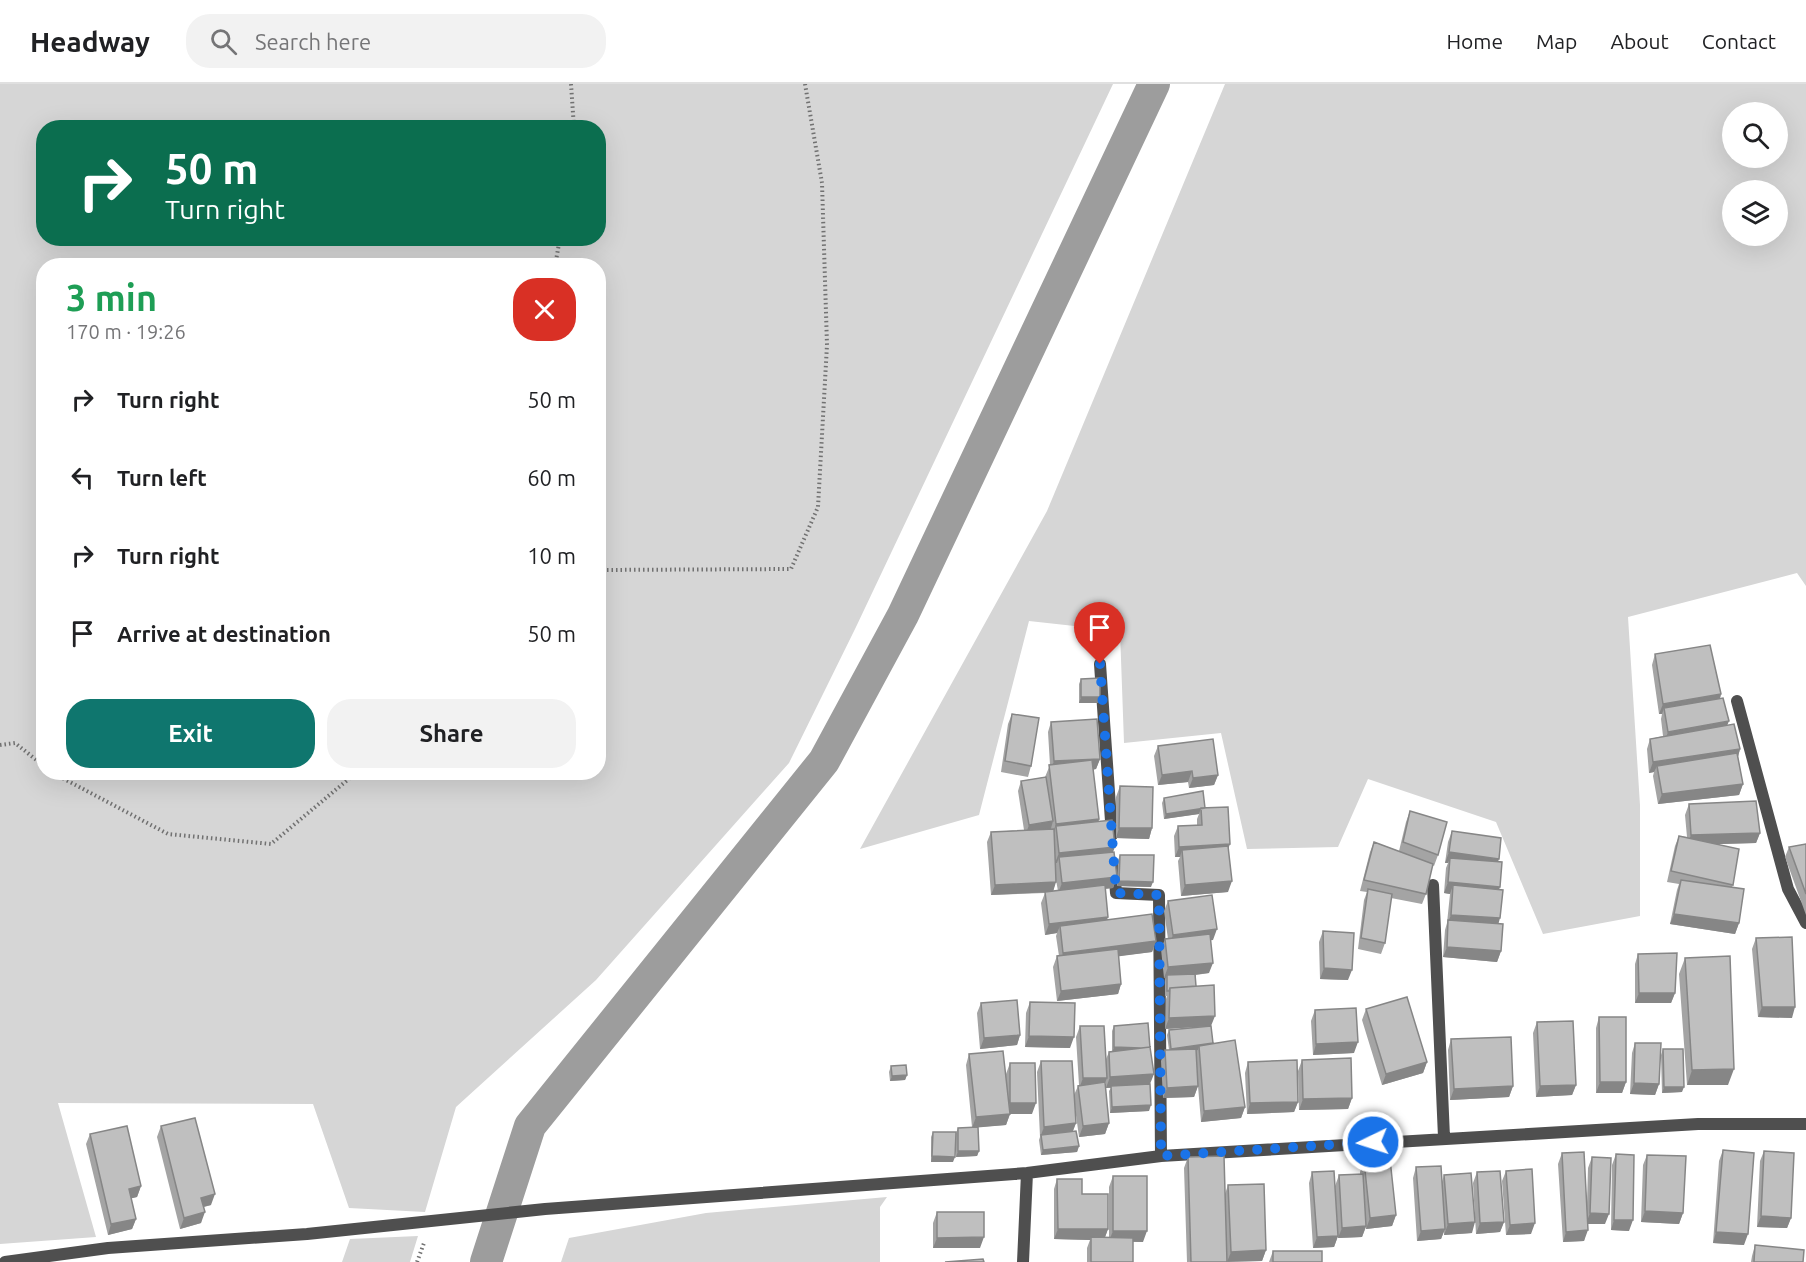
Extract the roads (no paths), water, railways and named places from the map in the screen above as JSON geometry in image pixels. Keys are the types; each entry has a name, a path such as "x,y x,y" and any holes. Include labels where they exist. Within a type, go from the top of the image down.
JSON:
{"street":[{"path":"1100,664 1116,893 1159,895 1161,1156"},
{"path":"1737,701 1788,889 1806,923"},
{"path":"1433,885 1444,1137"},
{"path":"5,1262 108,1248 307,1234 545,1209 1027,1173 1161,1156 1444,1137 1698,1124 1806,1124"},
{"path":"1023,1262 1027,1173"}],"waterway":[{"path":"486,1262 530,1126 824,761 903,615 1154,84"}]}
